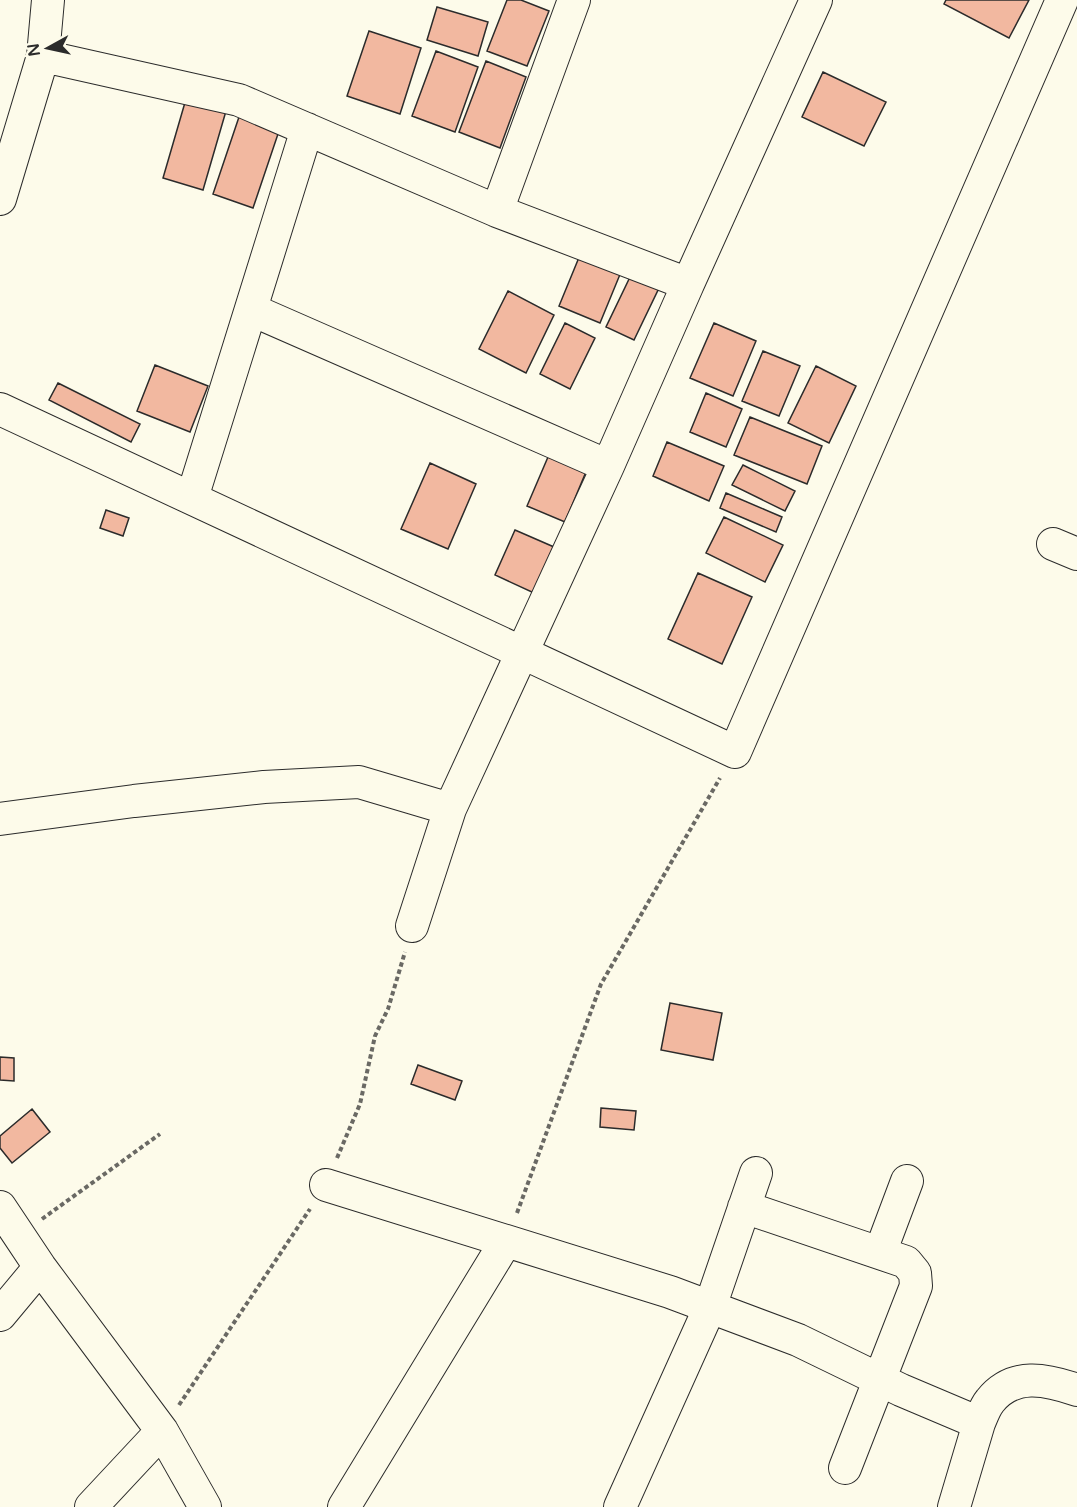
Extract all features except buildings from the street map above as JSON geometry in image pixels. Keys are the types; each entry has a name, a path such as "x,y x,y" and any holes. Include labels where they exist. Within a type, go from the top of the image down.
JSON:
{"street":[{"path":"0,199 43,56 49,0"},
{"path":"497,211 574,0"},
{"path":"412,926 450,809 608,466 816,0"},
{"path":"0,409 735,752 1062,0"},
{"path":"43,56 239,100 497,211 688,284"},
{"path":"192,498 307,129"},
{"path":"252,310 608,466"},
{"path":"0,819 252,788 359,782 450,809"},
{"path":"620,1507 710,1307 756,1173"},
{"path":"880,1253 907,1181"},
{"path":"326,1185 670,1292 798,1340 880,1380 979,1423"},
{"path":"0,1207 40,1267 162,1431 205,1507"},
{"path":"744,1207 906,1262 915,1274 916,1286 845,1468"},
{"path":"345,1507 506,1241"},
{"path":"0,1315 40,1267"},
{"path":"954,1507 979,1423 989,1402 1007,1385 1027,1380 1055,1382 1077,1390"},
{"path":"91,1507 162,1431"}],"path":[{"path":"506,1241 601,984 735,752"},
{"path":"162,1431 326,1185 360,1104 375,1036 388,1009 412,926"},
{"path":"19,1235 160,1134"}]}
